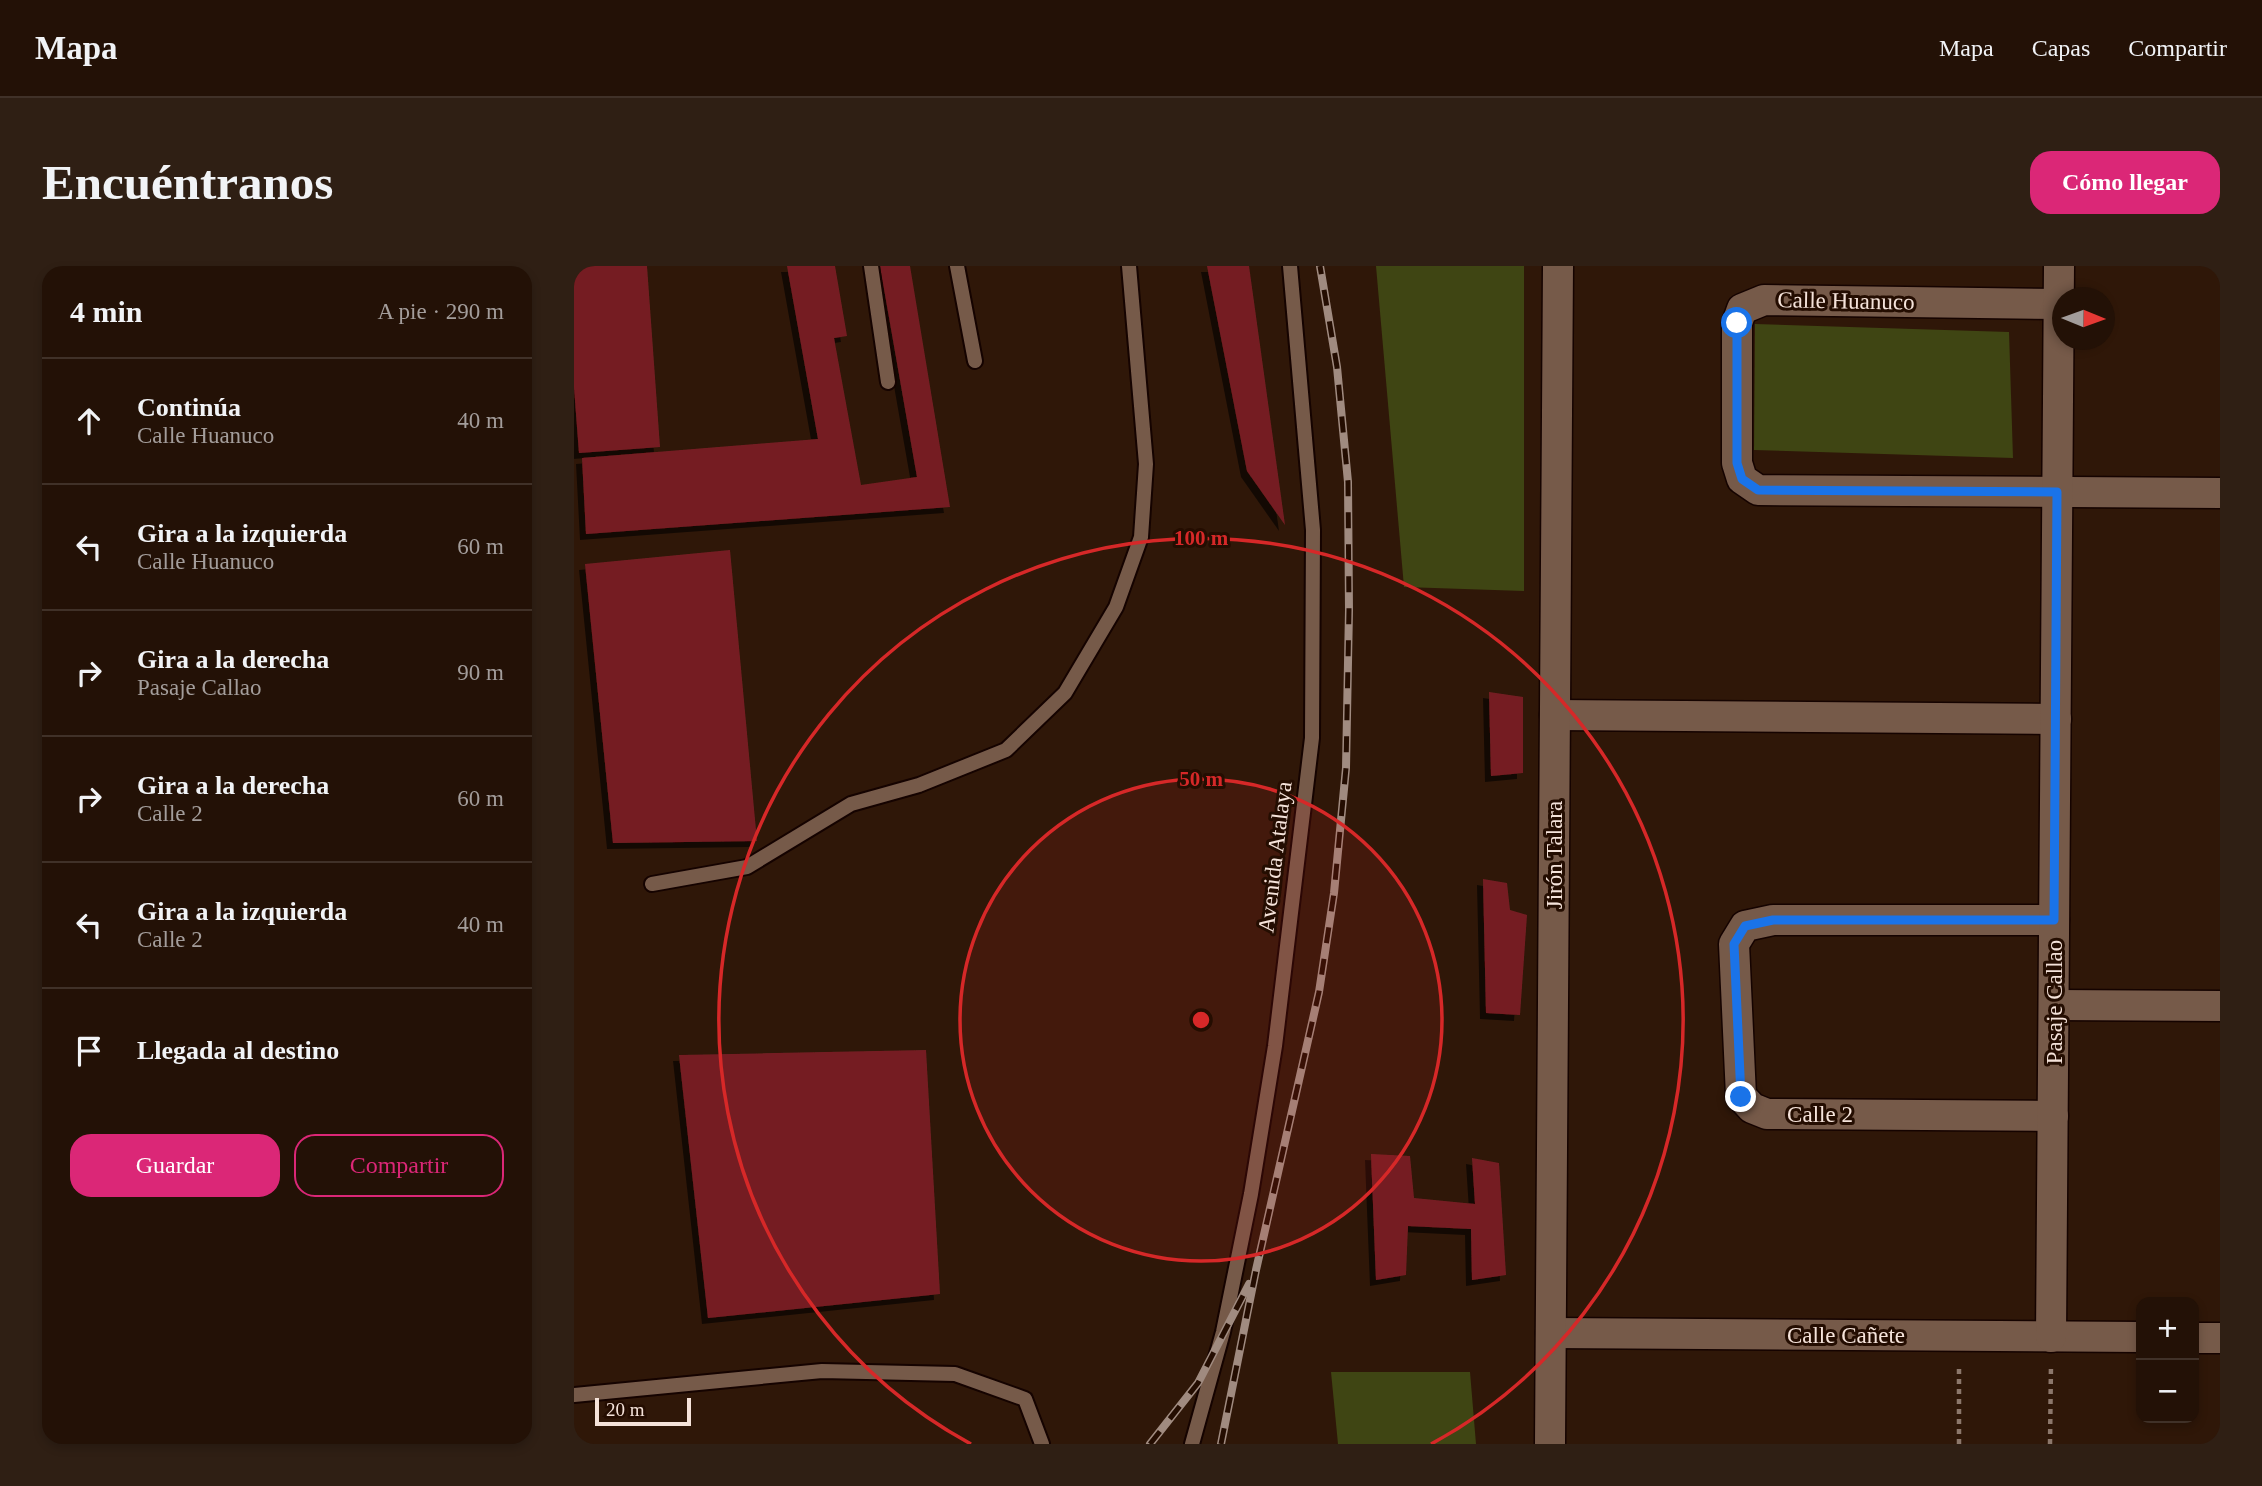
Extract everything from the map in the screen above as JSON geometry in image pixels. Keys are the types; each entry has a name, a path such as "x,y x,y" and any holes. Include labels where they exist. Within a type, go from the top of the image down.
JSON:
{"street":[{"name":"Jirón Talara","path":"1550,1444 1559,266"},
{"name":"Pasaje Callao","path":"2059,266 2059,287"},
{"name":"Calle Huanuco","path":"2052,303 1764,300 1742,309 1737,323 1737,463 1742,479 1758,490 2220,493"},
{"name":"Pasaje Callao","path":"2051,1336 2059,350"},
{"path":"1555,715 2056,719"},
{"name":"Calle 2","path":"2053,1116 1767,1114 1752,1108 1741,1097 1734,944 1745,926 1773,920 2054,920"},
{"path":"2055,1005 2220,1006"},
{"name":"Calle Cañete","path":"1551,1333 2136,1337"},
{"path":"2199,1338 2220,1338"}],"lane":[{"path":"871,266 888,382"},
{"path":"957,266 975,361"},
{"path":"652,884 747,867 851,804 919,785 1006,750 1065,692 1116,607 1141,537 1146,464 1129,266"},
{"name":"Avenida Atalaya","path":"1192,1444 1223,1332 1251,1195 1276,1046 1312,738 1313,530 1290,266"},
{"path":"574,1395 822,1371 955,1374 1025,1399 1042,1444"}],"path":[{"path":"1959,1336 1959,1444"},
{"path":"2050,1444 2051,1336"}],"green space":[{"path":"1376,266 1524,266 1524,591 1404,587"},
{"path":"1755,324 2009,332 2013,458 1754,450"},
{"path":"1331,1372 1470,1372 1476,1444 1338,1444"}],"building":[{"path":"574,266 647,266 660,447 579,453 574,387"},
{"path":"787,266 835,266 847,336 834,338 861,485 917,477 880,266 910,266 950,507 586,534 582,458 818,439"},
{"path":"1207,266 1249,266 1285,525 1247,471"},
{"path":"730,550 757,841 613,843 585,564"},
{"path":"1489,692 1523,697 1523,773 1491,776"},
{"path":"1483,879 1507,883 1510,910 1527,915 1520,1015 1486,1013"},
{"path":"926,1050 940,1294 708,1318 679,1055"},
{"path":"1371,1154 1410,1156 1414,1198 1475,1204 1472,1158 1499,1163 1506,1275 1472,1280 1471,1229 1408,1226 1406,1275 1376,1280"}],"railway":[{"path":"1221,1444 1256,1270 1319,992 1334,893 1346,768 1348,482 1337,367 1320,266"},
{"path":"1150,1444 1198,1383 1249,1284"}],"route":[{"path":"1737,323 1737,463 1742,479 1758,490 2057,492 2054,920 1773,920 1745,926 1734,944 1741,1097"}]}
